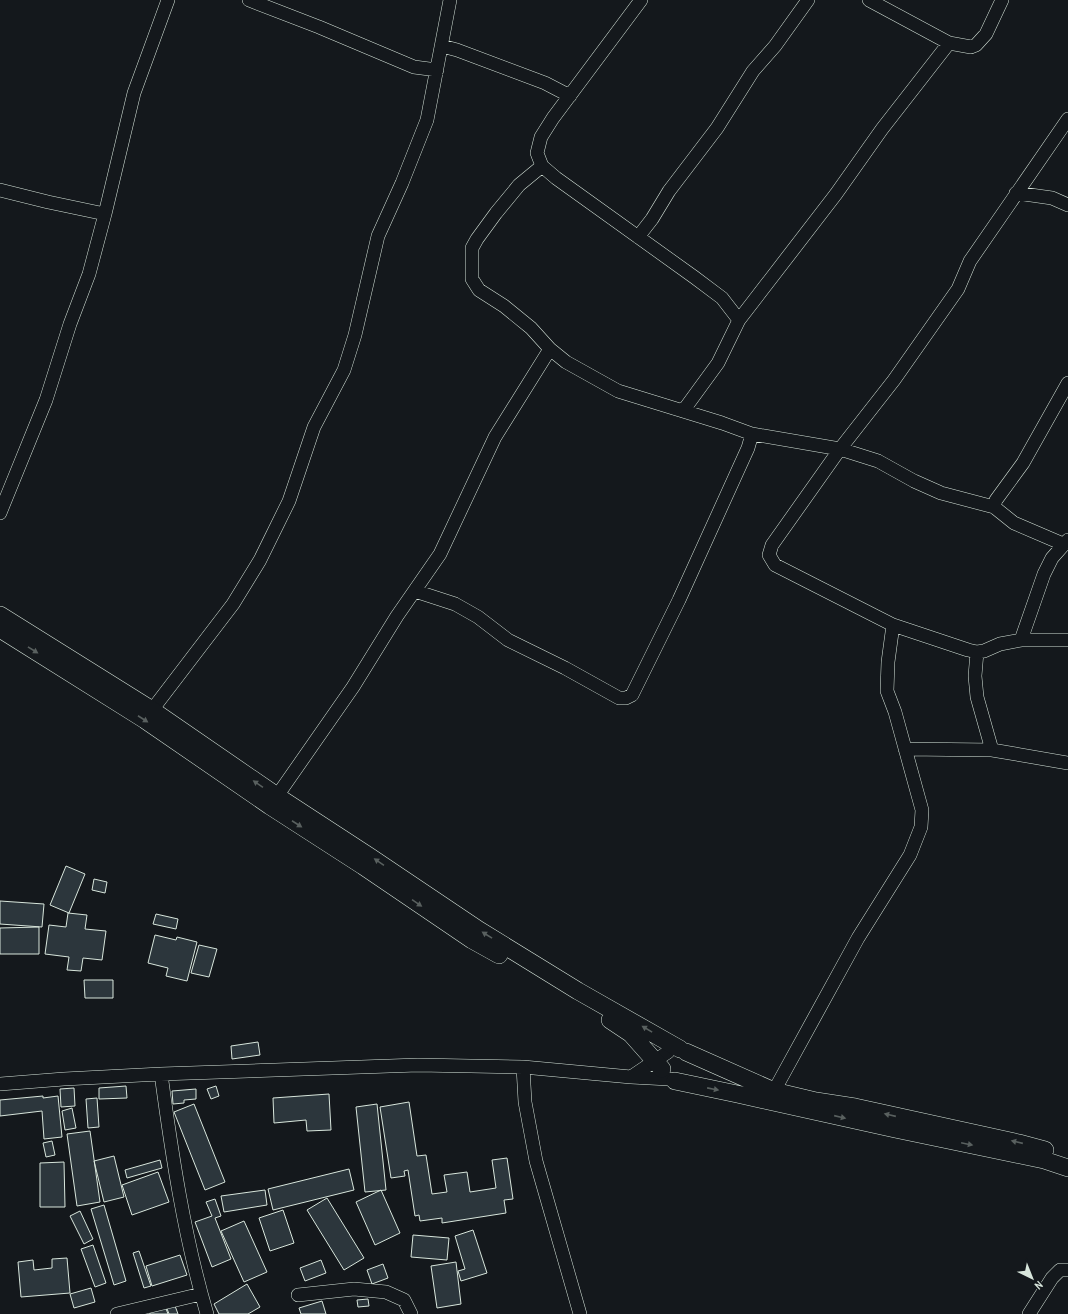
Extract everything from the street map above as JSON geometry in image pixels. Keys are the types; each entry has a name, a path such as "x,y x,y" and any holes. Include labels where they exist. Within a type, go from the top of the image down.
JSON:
{"main road":[{"path":"0,615 152,710 277,796 376,860 479,930 678,1051 690,1056 693,1062 691,1074 681,1081 665,1073 631,1034 599,1013 472,940 363,866 270,806 145,720 0,629"},
{"path":"665,1073 662,1062 664,1057 678,1051 774,1091 1019,1143 1068,1156"},
{"path":"665,1073 737,1094 903,1131 1044,1160 1068,1168"}],"street":[{"path":"0,513 46,400 70,324 90,274 134,93 168,0"},
{"path":"249,0 319,27 414,67 437,70"},
{"path":"152,710 233,604 260,560 289,501 314,427 344,370 355,335 378,236 402,183 427,120 450,0"},
{"path":"641,0 553,118 541,137 536,153 542,166 556,178 722,298 739,320"},
{"path":"638,237 652,219 669,191 717,128 753,71 775,46 808,0"},
{"path":"869,0 949,43 971,47 976,45 986,34 1002,0"},
{"path":"683,412 718,363 739,320 836,194 882,129 949,43"},
{"path":"442,46 457,50 545,83 570,96"},
{"path":"1068,119 970,261 958,289 894,380 840,450 772,545 769,555 775,565 893,625 938,641 977,652 984,651 1000,644 1021,640 1068,640"},
{"path":"542,166 519,185 496,213 472,248 472,279 479,290 504,306 531,328 550,349 566,362 618,391 722,423 752,434 840,450 878,461 914,481 941,493 994,507 1014,523 1066,542 1052,558 1044,574 1021,640"},
{"path":"0,190 105,214"},
{"path":"1016,193 1052,198 1068,205"},
{"path":"277,796 353,687 397,616 440,554 494,437 550,349"},
{"path":"994,507 996,500 1023,463 1068,383"},
{"path":"415,590 455,604 478,617 508,640 565,668 619,698 626,698 632,694 679,600 748,448 752,434"},
{"path":"774,1091 858,938 910,855 921,827 922,810 895,712 887,691 888,662 893,625"},
{"path":"977,652 975,676 977,697 992,750"},
{"path":"905,749 992,750 1068,763"},
{"path":"0,1084 161,1074 418,1065 523,1067 631,1077 665,1073"},
{"path":"523,1067 525,1102 536,1161 580,1314"},
{"path":"631,1077 665,1073"},
{"path":"161,1074 182,1210 196,1274 207,1314"},
{"path":"1029,1314 1052,1278 1060,1270 1068,1270"},
{"path":"298,1295 354,1289 386,1292 404,1300 411,1314"},
{"path":"117,1314 201,1294"}],"building":[{"path":"66,866 85,874 69,913 50,905"},
{"path":"94,879 107,882 105,893 92,890"},
{"path":"0,901 44,904 42,927 0,924"},
{"path":"68,913 87,915 85,929 106,931 102,960 83,958 81,971 67,970 69,957 45,954 49,925 66,927"},
{"path":"156,914 178,919 176,929 153,924"},
{"path":"39,927 39,954 0,954 0,928"},
{"path":"155,935 176,940 177,937 197,942 187,981 166,976 168,968 148,963"},
{"path":"199,945 217,949 209,977 191,973"},
{"path":"84,980 113,980 113,998 85,998"},
{"path":"258,1042 260,1055 232,1059 231,1046"},
{"path":"126,1086 127,1098 99,1099 99,1088"},
{"path":"216,1086 219,1096 211,1099 207,1089"},
{"path":"74,1088 75,1106 61,1107 60,1089"},
{"path":"196,1089 196,1099 184,1100 184,1103 173,1104 172,1091"},
{"path":"329,1094 331,1130 307,1131 306,1120 274,1123 273,1098"},
{"path":"43,1096 43,1098 58,1096 62,1137 44,1139 42,1111 0,1116 0,1100"},
{"path":"97,1098 99,1127 88,1128 86,1099"},
{"path":"409,1102 417,1156 426,1155 432,1194 447,1192 444,1175 467,1172 470,1192 496,1188 492,1160 507,1158 513,1199 504,1200 506,1213 442,1223 442,1218 420,1221 419,1215 415,1216 408,1170 404,1171 405,1176 391,1178 380,1107"},
{"path":"194,1104 225,1182 205,1190 174,1112"},
{"path":"377,1104 386,1190 365,1192 356,1107"},
{"path":"72,1108 76,1128 65,1130 62,1111"},
{"path":"90,1131 100,1202 77,1206 67,1134"},
{"path":"52,1141 55,1155 46,1157 43,1143"},
{"path":"114,1156 124,1197 104,1202 94,1161"},
{"path":"160,1160 162,1168 127,1178 125,1170"},
{"path":"64,1162 65,1207 40,1207 40,1163"},
{"path":"349,1169 354,1190 273,1210 268,1189"},
{"path":"158,1172 169,1202 132,1215 122,1185"},
{"path":"265,1190 267,1205 224,1212 221,1196"},
{"path":"381,1190 400,1233 375,1245 356,1202"},
{"path":"327,1198 364,1258 344,1270 307,1210"},
{"path":"215,1199 221,1216 215,1218 231,1259 212,1267 195,1222 212,1216 206,1202"},
{"path":"104,1205 126,1281 114,1285 91,1209"},
{"path":"283,1210 294,1243 270,1251 259,1218"},
{"path":"80,1211 93,1239 84,1244 70,1216"},
{"path":"244,1221 267,1272 244,1282 221,1231"},
{"path":"473,1230 487,1273 461,1281 458,1271 465,1269 455,1236"},
{"path":"413,1235 449,1238 447,1260 411,1257"},
{"path":"93,1245 106,1283 95,1287 81,1249"},
{"path":"139,1251 151,1286 144,1288 133,1253"},
{"path":"180,1255 187,1275 152,1286 146,1266"},
{"path":"67,1258 70,1293 21,1297 18,1262 33,1260 34,1270 52,1268 52,1259"},
{"path":"321,1260 326,1273 305,1281 300,1268"},
{"path":"456,1262 461,1304 437,1308 431,1266"},
{"path":"383,1264 388,1278 372,1284 367,1270"},
{"path":"247,1284 260,1307 248,1314 219,1314 214,1304"},
{"path":"91,1288 95,1302 74,1308 70,1294"},
{"path":"368,1299 369,1306 358,1307 357,1300"},
{"path":"322,1301 326,1314 301,1314 299,1308"},
{"path":"174,1303 178,1314 169,1314 166,1306"},
{"path":"165,1306 168,1314 150,1314 149,1310"}]}
